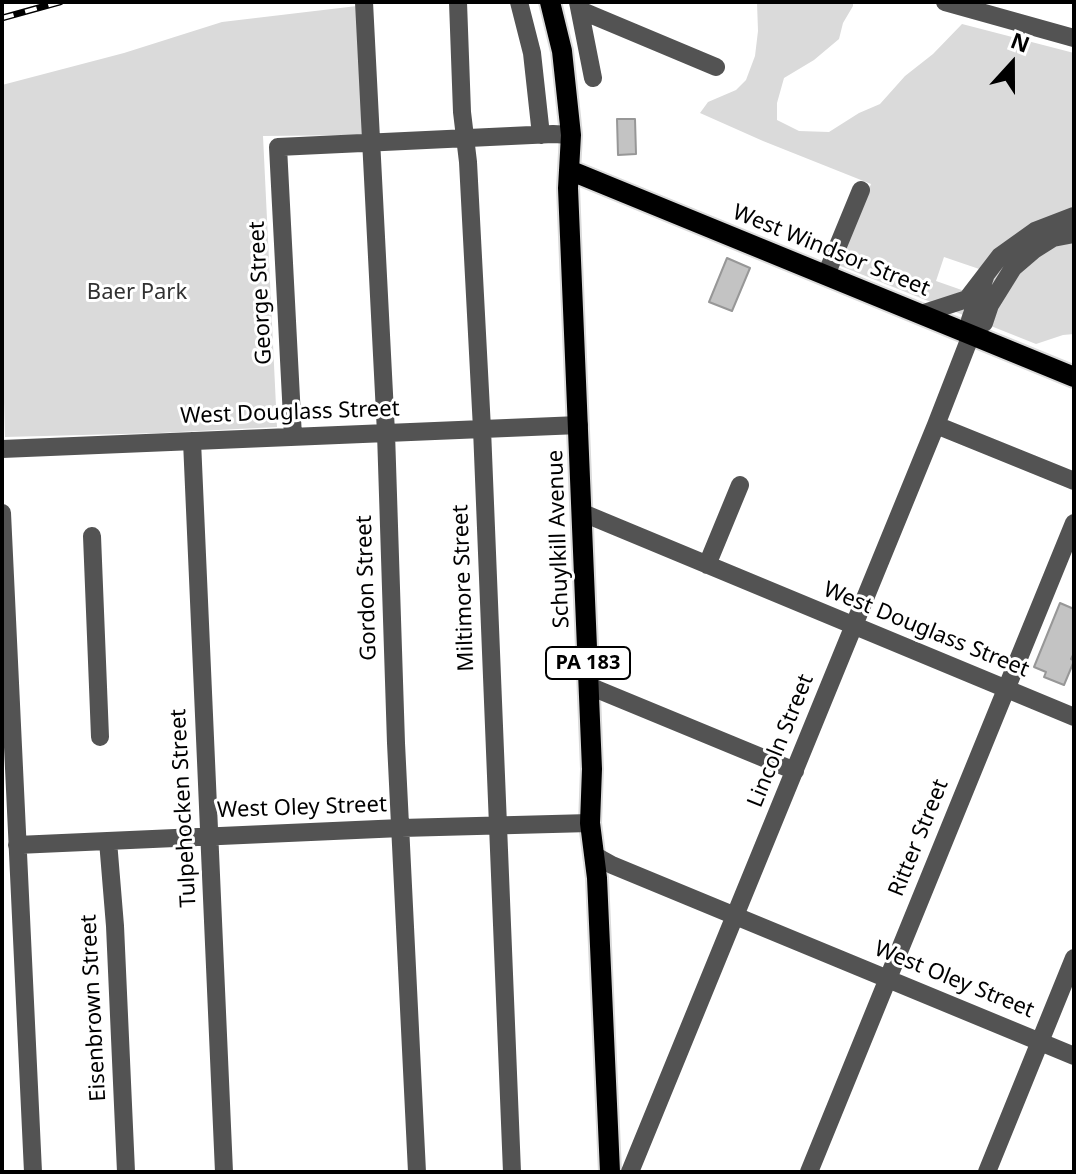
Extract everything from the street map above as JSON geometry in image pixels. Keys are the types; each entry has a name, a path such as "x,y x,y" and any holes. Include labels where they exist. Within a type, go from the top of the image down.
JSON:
{"main road":[{"name":"Schuylkill Avenue","path":"550,2 562,51 555,134 569,170 592,769 590,823 597,878 610,1172"},
{"name":"West Windsor Street","path":"569,170 921,314 973,331 1074,377"}],"street":[{"name":"Gordon Street","path":"364,2 386,433 396,743 417,1172"},
{"name":"Miltimore Street","path":"458,2 482,429 512,1172"},
{"name":"Schuylkill Avenue","path":"519,2 555,134"},
{"path":"945,2 1074,38"},
{"path":"579,6 716,67"},
{"path":"579,6 593,78"},
{"path":"372,143 555,134"},
{"name":"George Street","path":"293,437 278,147 372,143"},
{"path":"826,275 861,190"},
{"name":"Lincoln Street","path":"921,314 967,299 1000,256 1035,231 1074,216"},
{"name":"Lincoln Street","path":"630,1172 973,331 984,323 990,305 1013,268 1053,238 1074,234"},
{"name":"Lincoln Street","path":"973,331 970,320 985,277"},
{"name":"West Douglass Street","path":"2,449 579,425"},
{"path":"936,425 1074,481"},
{"name":"Tulpehocken Street","path":"192,441 224,1172"},
{"path":"707,565 740,485"},
{"path":"2,513 33,1172"},
{"name":"West Douglass Street","path":"583,513 1074,717"},
{"name":"Ritter Street","path":"809,1172 1074,523"},
{"path":"92,536 100,737"},
{"path":"589,686 795,771"},
{"name":"West Oley Street","path":"17,845 590,823"},
{"name":"Eisenbrown Street","path":"108,841 126,1172"},
{"name":"West Oley Street","path":"594,855 1074,1056"},
{"path":"987,1172 1074,958"}],"green space":[{"path":"757,2 853,2 839,39 814,60 784,78 777,103 777,120 799,131 829,132 880,104 905,76 933,54 962,24 1074,53 1074,334 1036,344 838,265 871,184 700,113 708,102 736,90 746,80 755,56","holes":["944,257 985,271 976,295 936,281"]},
{"name":"Baer Park","path":"357,6 364,135 263,136 277,427 5,437 2,85 124,53 222,22"}],"building":[{"path":"617,119 635,119 636,154 618,155"},
{"path":"727,258 750,268 732,311 709,302"},
{"path":"1060,603 1074,609 1074,655 1071,659 1074,661 1064,685 1044,677 1046,672 1034,667"}],"railway":[{"path":"2,18 60,2"}]}
